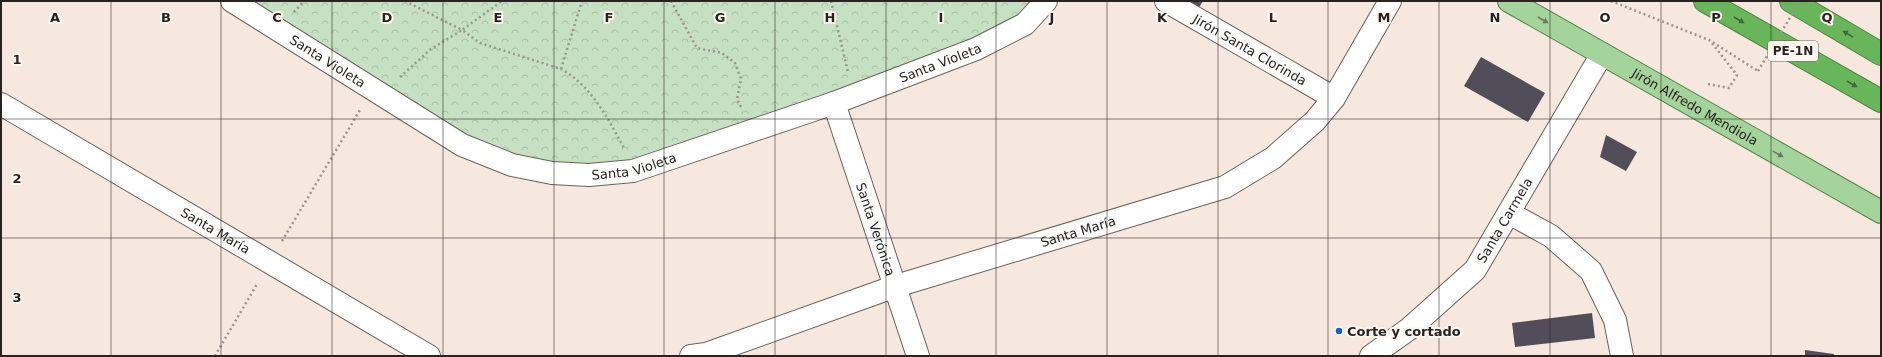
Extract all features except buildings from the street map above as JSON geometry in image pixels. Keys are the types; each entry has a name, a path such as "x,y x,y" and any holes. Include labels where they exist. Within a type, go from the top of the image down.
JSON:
{"highway":[{"name":"PE-1N","path":"1705,1 1881,101"},
{"path":"1792,1 1881,54"}],"main road":[{"name":"Jirón Alfredo Mendiola","path":"1509,1 1881,212"}],"street":[{"name":"Santa Violeta","path":"232,1 462,145 512,166 552,173 589,175 633,171 834,103 976,49 1026,24 1046,1"},
{"name":"Jirón Santa Clorinda","path":"1166,1 1334,98"},
{"name":"Santa María","path":"691,356 706,354 896,286 1225,187 1273,158 1315,121 1334,98 1390,1"},
{"name":"Santa Carmela","path":"1371,356 1409,329 1475,270 1602,54"},
{"name":"Santa Verónica","path":"834,103 918,356"},
{"name":"Santa María","path":"1,104 429,356"},
{"path":"1509,212 1551,236 1591,271 1616,320 1622,356"}],"path":[{"path":"293,12 304,1"},
{"path":"405,1 462,30 480,43 561,69 571,75 602,108 628,154"},
{"path":"399,77 431,49 462,30 502,1"},
{"path":"561,69 582,1"},
{"path":"671,1 697,48 722,53 735,63 741,79 736,99 743,111"},
{"path":"831,1 850,78"},
{"path":"1612,1 1709,40 1758,71 1800,1"},
{"path":"1702,83 1729,88 1736,76 1709,40"},
{"path":"215,356 372,89"}],"green space":[{"path":"253,1 1033,1 1017,19 965,46 630,161 568,168 522,161 469,137"}],"place":[{"name":"Corte y cortado","path":"1339,331"}]}
